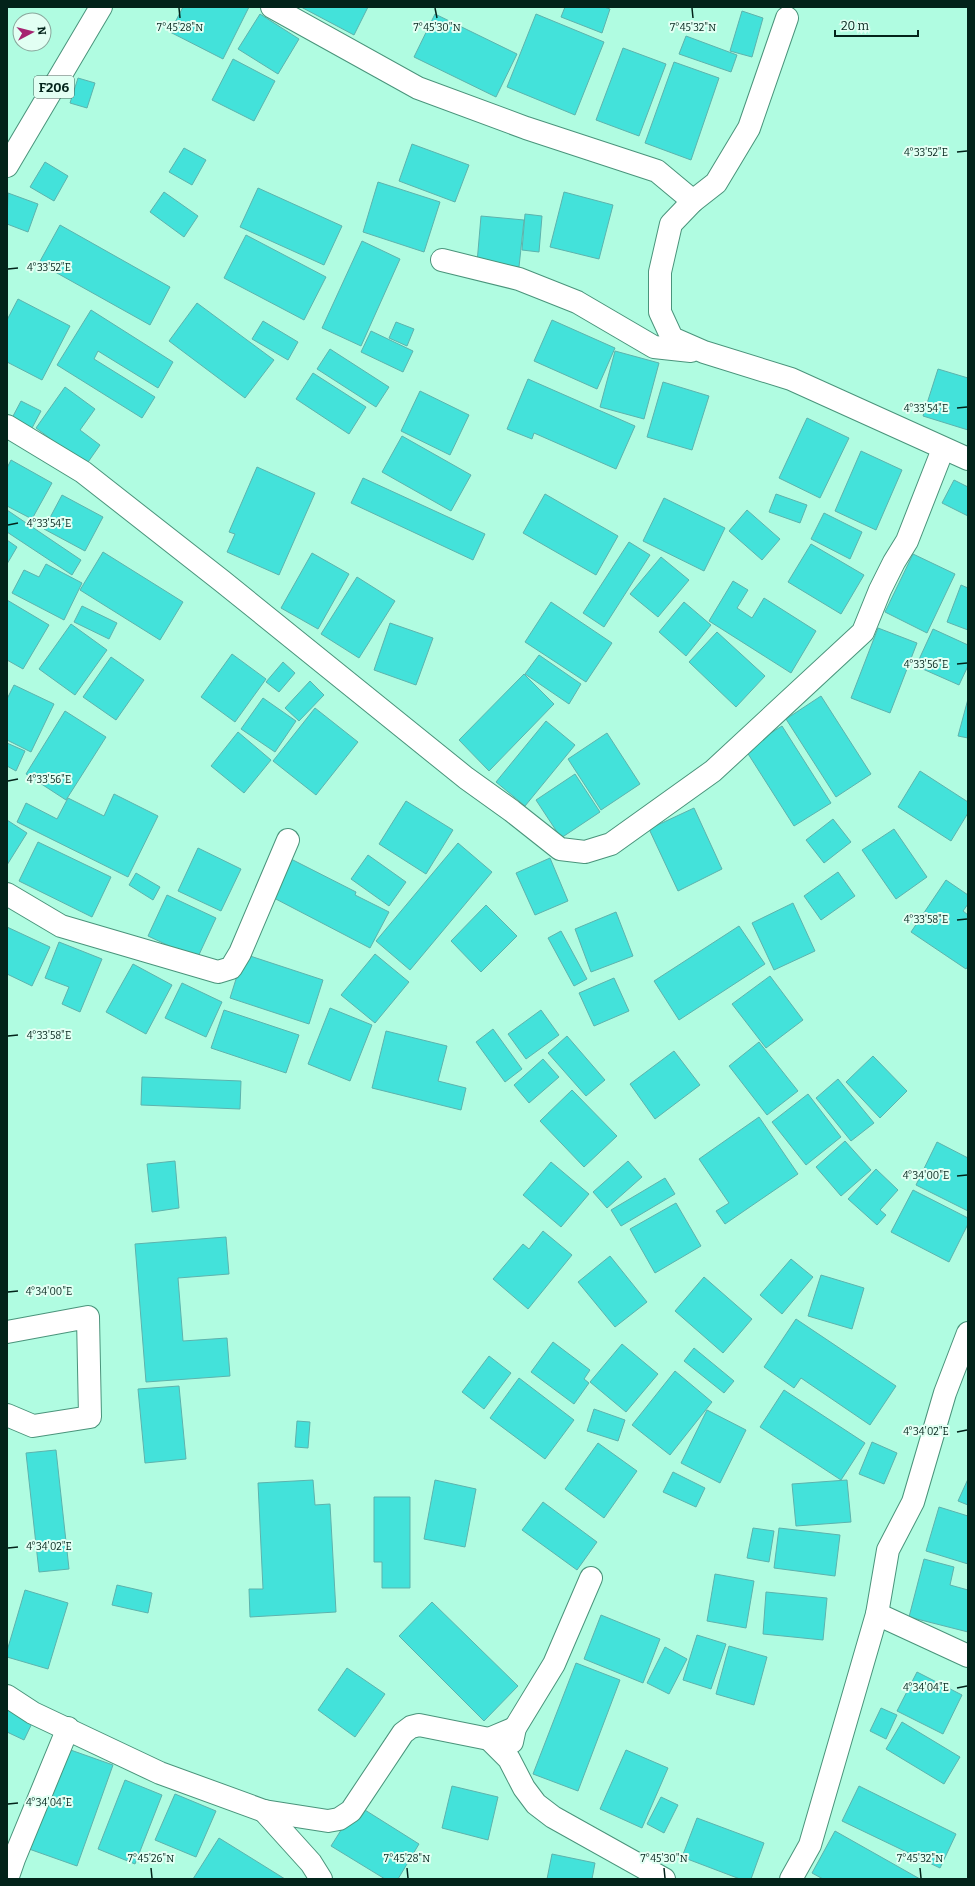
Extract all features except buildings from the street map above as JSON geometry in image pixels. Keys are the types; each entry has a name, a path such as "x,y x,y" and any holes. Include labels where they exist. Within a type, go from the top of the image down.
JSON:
{"street":[{"name":"F206","path":"7,166 101,7"},
{"path":"272,7 418,88 526,128 658,171 694,202"},
{"path":"787,18 749,128 716,183 671,224 660,272 660,312 672,338 704,352 790,379 968,459"},
{"path":"442,260 519,279 577,302 654,347 704,352"},
{"path":"7,426 83,472 222,581 466,778 512,811 560,849 585,852 611,844 713,771 863,632 880,590 894,562 907,541 943,449"},
{"path":"7,894 61,926 218,972 231,968 240,953 288,840"},
{"path":"7,1332 88,1317 90,1417 33,1426 7,1415"},
{"path":"791,1879 810,1845 877,1614 888,1550 913,1502 945,1393 968,1333"},
{"path":"509,1759 515,1728 554,1664 590,1578"},
{"path":"877,1614 968,1656"},
{"path":"7,1696 33,1713 68,1728 160,1773 264,1811 328,1821 339,1819 351,1811 403,1733 411,1727 419,1725 489,1739 509,1759 524,1788 536,1804 542,1809 553,1817 664,1879"},
{"path":"7,1879 68,1728"},
{"path":"489,1739 515,1728"},
{"path":"264,1811 311,1863 322,1879"}]}
